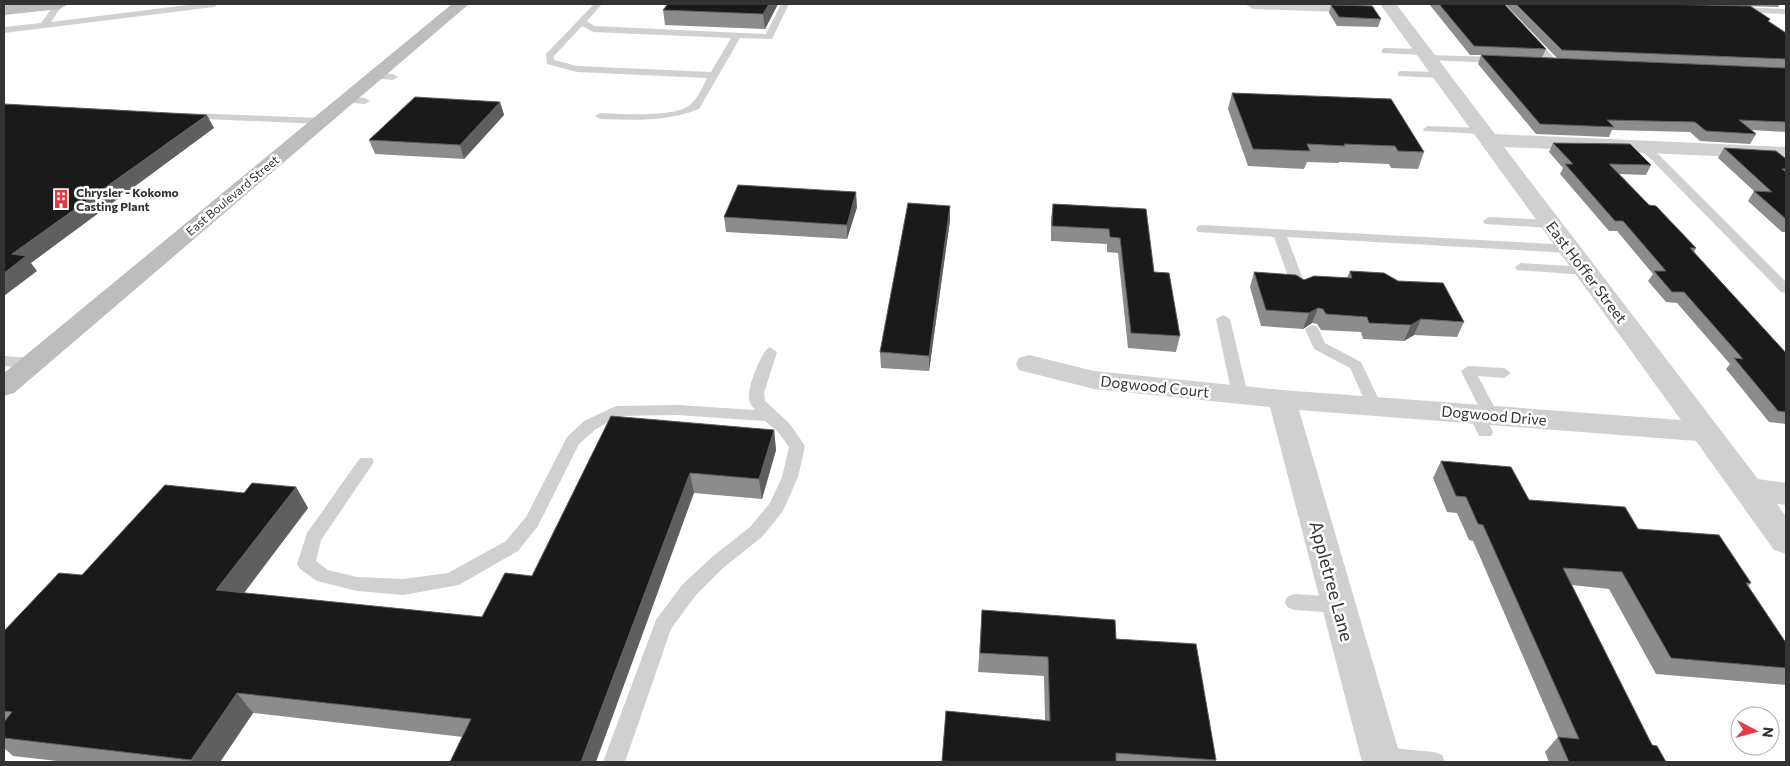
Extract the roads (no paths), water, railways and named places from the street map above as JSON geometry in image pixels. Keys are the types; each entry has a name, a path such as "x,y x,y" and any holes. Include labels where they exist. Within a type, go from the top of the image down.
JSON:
{"main road":[{"path":"4,10 59,4"},
{"name":"East Boulevard Street","path":"4,387 320,122 356,100 384,77 461,4"}],"street":[{"path":"1252,4 1390,7"},
{"name":"East Hoffer Street","path":"1390,7 1786,541"},
{"path":"1486,136 1786,153"},
{"name":"Dogwood Court","path":"1029,364 1094,380 1282,399"},
{"name":"Dogwood Drive","path":"1282,399 1374,406 1484,420 1706,432"},
{"name":"Appletree Lane","path":"1282,399 1382,760"},
{"path":"1749,490 1786,494"}],"lane":[{"path":"44,25 59,4"},
{"path":"4,30 214,4"},
{"path":"598,4 549,56 550,62 559,66 577,69 713,75"},
{"path":"582,21 586,26 593,29 768,37 786,4"},
{"path":"1728,10 1786,12"},
{"path":"1748,11 1763,21"},
{"path":"1526,33 1558,62 1534,61"},
{"path":"600,116 643,118 684,112 695,107 737,35"},
{"path":"1385,51 1430,62 1505,60"},
{"path":"1401,74 1430,62"},
{"path":"180,115 320,122"},
{"path":"1428,129 1486,136"},
{"path":"1644,146 1786,289"},
{"path":"1489,221 1551,224"},
{"path":"1202,230 1570,249"},
{"path":"1279,234 1300,290"},
{"path":"1521,267 1586,271"},
{"path":"1223,319 1240,395"},
{"path":"1312,329 1319,346 1356,365 1374,406"},
{"path":"614,762 662,626 689,590 718,562 756,532 777,506 790,478 797,446 784,428 768,416 757,402 756,393 770,352"},
{"path":"4,360 32,363"},
{"path":"1484,420 1468,371 1504,373"},
{"path":"366,462 313,538 306,564 323,576 357,584 403,587 452,580 512,546 532,521 573,441 590,426 616,411 677,410 768,416"},
{"path":"1294,602 1339,605"},
{"path":"1382,760 1434,762"}],"place":[{"name":"Chrysler - Kokomo Casting Plant","path":"61,199"}]}
